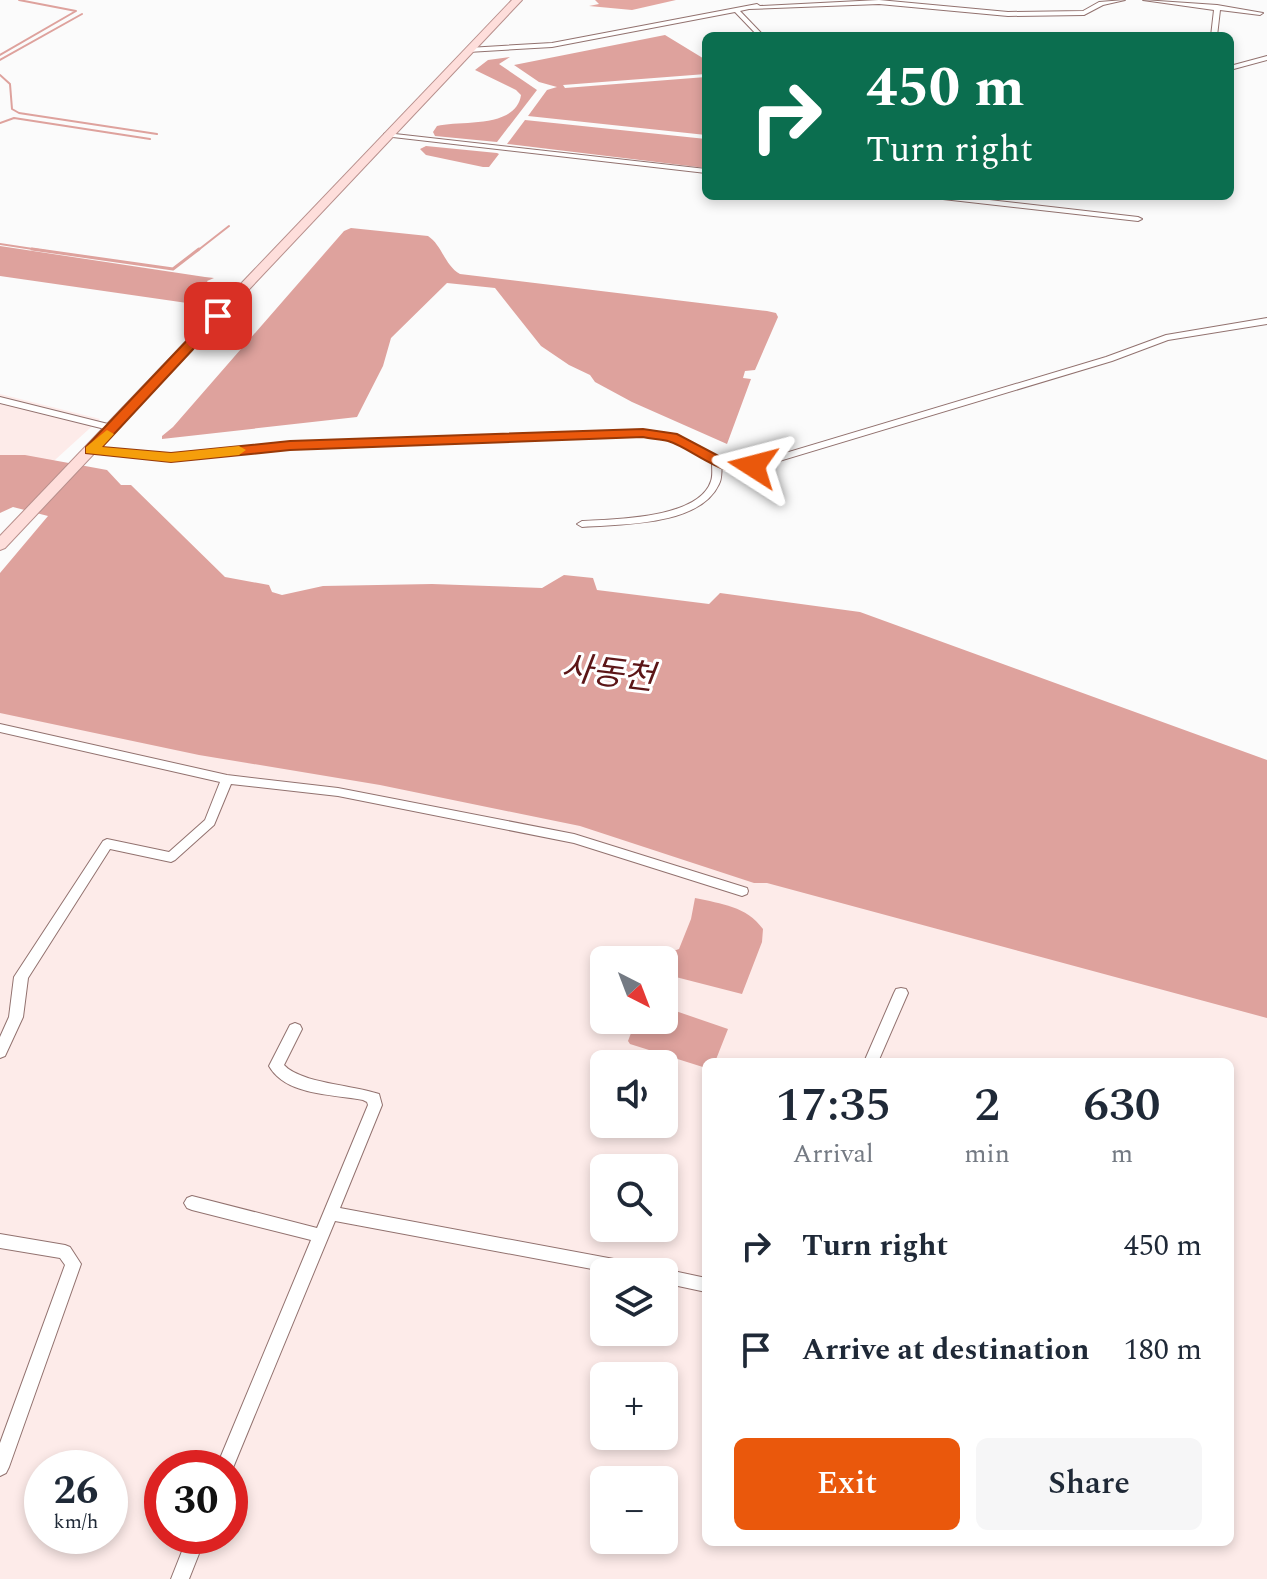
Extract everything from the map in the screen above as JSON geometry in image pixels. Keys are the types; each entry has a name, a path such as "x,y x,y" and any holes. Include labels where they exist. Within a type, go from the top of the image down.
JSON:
{"main road":[{"path":"0,545 517,0"}],"street":[{"path":"751,8 771,0"},
{"path":"468,50 552,45 751,8 879,2 1008,14 1084,13 1101,3 1122,0"},
{"path":"1146,0 1260,13"},
{"path":"1214,32 1217,7"},
{"path":"737,11 757,32"},
{"path":"1234,67 1267,58"},
{"path":"386,135 702,171"},
{"path":"969,200 1138,219"},
{"path":"91,450 171,458 290,446 643,433 672,437 734,467 753,466 1094,364 1166,338 1267,321"},
{"path":"0,400 113,428"},
{"path":"582,524 668,515 688,509 705,499 715,488 719,472 717,461"},
{"path":"0,728 227,779 338,792 574,839 742,891"},
{"path":"0,1052 16,1017 21,977 107,844 171,857 210,822 227,779"},
{"path":"873,1058 901,993"},
{"path":"232,1450 375,1105 374,1098 361,1092 294,1081 281,1075 276,1066 295,1029"},
{"path":"192,1203 321,1236"},
{"path":"330,1213 590,1262"},
{"path":"0,1241 65,1252 73,1264 0,1467"},
{"path":"678,1279 702,1284"},
{"path":"180,1579 190,1554"}],"shaded area":[{"path":"595,0 676,0 632,10 589,6 599,4"},
{"path":"0,394 100,419 0,510"},
{"path":"0,669 1267,1010 1267,1579 0,1579"}],"water":[{"path":"665,35 702,58 702,74 563,85 565,88 702,77 702,135 528,116 547,90 557,87 539,82 514,65"},
{"path":"510,57 499,64 537,90 497,142 435,136 433,132 437,126 498,118 517,106 521,95 516,90 475,70 488,60"},
{"path":"525,120 702,139 702,168 507,144"},
{"path":"426,146 499,154 489,167 483,167 426,155 420,149"},
{"path":"351,228 428,236 460,274 767,311 776,313 778,317 755,370 745,371 743,378 751,379 727,444 632,402 569,365 541,346 495,288 447,283 391,338 383,366 357,417 162,439 344,231"},
{"path":"0,246 214,278 207,281 209,284 194,304 0,276"},
{"name":"사동천","path":"0,455 25,455 107,470 121,485 131,485 225,577 269,585 272,592 282,595 323,586 432,584 542,588 564,575 593,578 597,590 709,604 720,593 860,612 1267,760 1267,1018 767,883 754,883 580,826 380,785 199,755 0,713 0,573 48,516 13,507 0,513"},
{"path":"695,898 741,911 763,929 762,942 742,994 678,978 678,949 691,919"},
{"path":"678,1012 728,1029 717,1058 702,1058 702,1067 678,1059 678,1050 649,1050 628,1041 631,1034 678,1034"}],"waterway":[{"path":"0,55 76,11 19,0"},
{"path":"0,60 82,14"},
{"path":"0,75 10,84 12,109 19,113 157,134"},
{"path":"0,123 14,118 150,139"},
{"path":"197,251 229,226"},
{"path":"0,244 45,251"},
{"path":"32,249 45,251"},
{"path":"45,251 173,269 199,249"}],"slow traffic":[{"path":"107,434 91,450 171,458 239,450"}],"route":[{"path":"218,316 91,450 171,458 290,446 643,433 672,437 723,464 753,466"}]}
